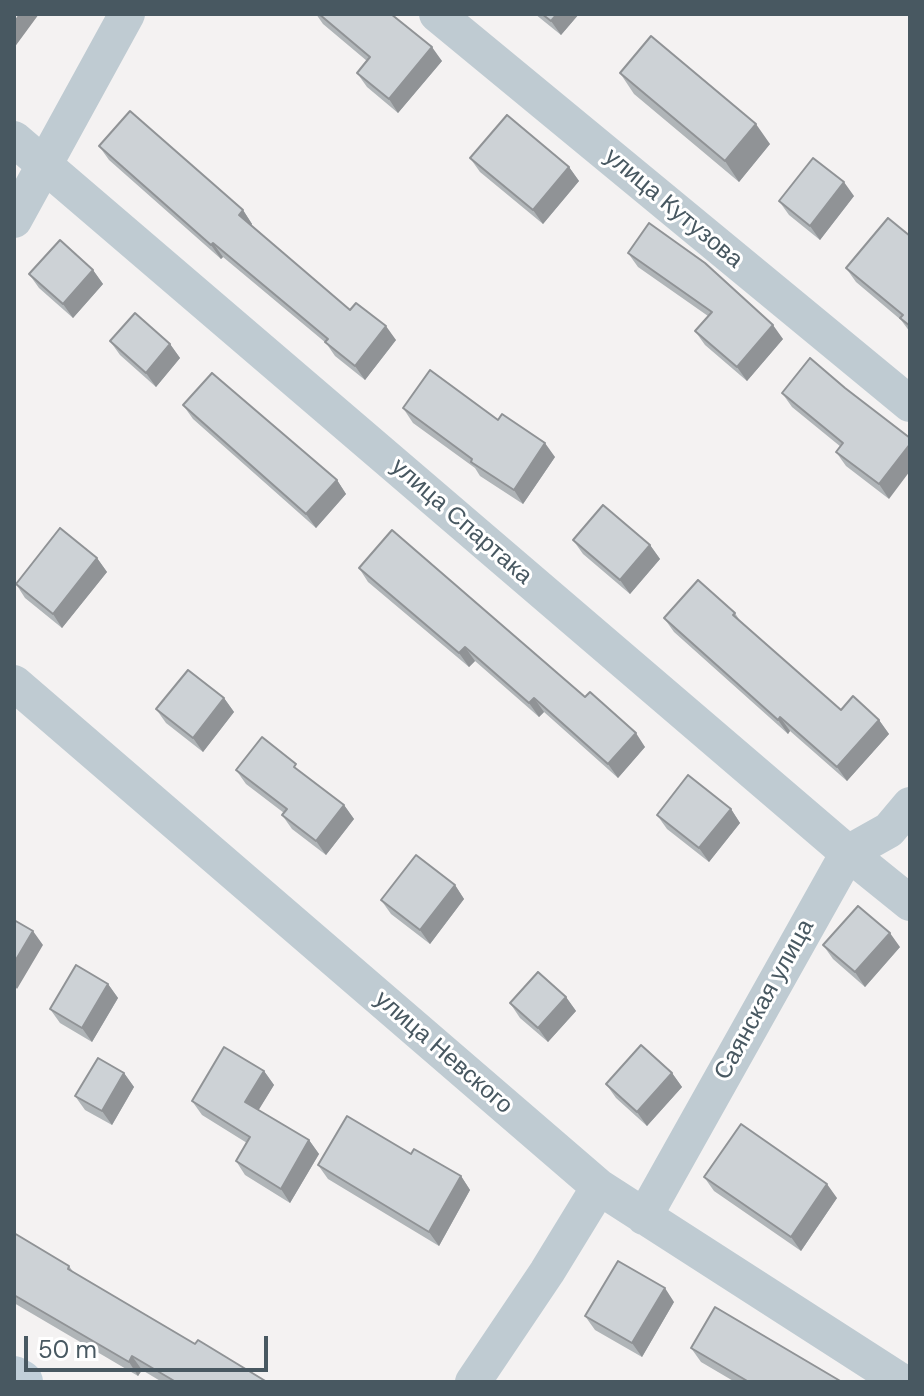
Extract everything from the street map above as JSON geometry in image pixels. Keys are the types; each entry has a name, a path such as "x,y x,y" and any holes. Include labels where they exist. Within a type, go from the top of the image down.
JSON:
{"street":[{"path":"14,220 127,14"},
{"name":"улица Кутузова","path":"437,14 910,404"},
{"name":"улица Спартака","path":"14,139 910,903"},
{"name":"улица Невского","path":"14,683 599,1187 902,1382"},
{"path":"848,853 889,830 910,805"},
{"name":"Саянская улица","path":"644,1217 848,853"},
{"path":"473,1382 547,1272 599,1187"},
{"path":"14,1378 21,1382"}],"building":[{"path":"319,14 391,14 432,47 389,99 357,73 370,57"},
{"path":"542,14 557,14 551,21"},
{"path":"651,36 756,124 725,161 620,73"},
{"path":"130,111 243,210 239,215 350,310 356,303 386,326 355,366 325,342 328,339 213,243 211,245 99,146"},
{"path":"507,115 569,167 533,210 470,158"},
{"path":"813,158 844,182 810,226 779,201"},
{"path":"888,218 910,236 910,326 900,318 903,315 846,268"},
{"path":"649,223 705,263 773,325 737,367 695,331 712,312 628,253"},
{"path":"60,240 93,270 63,304 29,274"},
{"path":"135,313 170,344 146,373 110,341"},
{"path":"810,358 910,438 910,444 879,484 836,452 843,443 782,393"},
{"path":"430,370 498,420 502,414 545,443 514,490 471,462 472,459 403,408"},
{"path":"212,373 337,480 306,514 183,405"},
{"path":"603,505 650,545 620,580 573,540"},
{"path":"60,528 97,558 53,614 16,584"},
{"path":"392,530 585,697 590,692 636,733 608,764 534,698 529,703 465,647 459,653 359,568"},
{"path":"698,580 841,710 853,696 879,720 837,767 780,717 778,720 664,618"},
{"path":"188,670 224,698 193,738 156,709"},
{"path":"262,737 296,764 294,767 344,805 316,841 282,815 287,809 236,770"},
{"path":"688,775 731,809 699,848 657,815"},
{"path":"416,855 455,885 420,930 381,900"},
{"path":"858,906 890,933 855,972 823,945"},
{"path":"14,920 33,931 14,963"},
{"path":"76,965 108,984 82,1028 50,1009"},
{"path":"538,972 566,997 538,1028 510,1003"},
{"path":"641,1045 672,1073 637,1112 606,1084"},
{"path":"224,1047 264,1071 245,1102 309,1140 281,1189 236,1161 250,1137 192,1101"},
{"path":"98,1058 124,1073 102,1111 75,1096"},
{"path":"347,1116 411,1154 414,1149 461,1176 429,1232 318,1165"},
{"path":"741,1124 827,1184 791,1237 704,1177"},
{"path":"14,1233 69,1266 68,1269 195,1344 198,1340 267,1382 176,1382 132,1356 129,1362 14,1295"},
{"path":"618,1261 665,1288 632,1343 585,1316"},
{"path":"715,1307 842,1382 749,1382 691,1348"}]}
